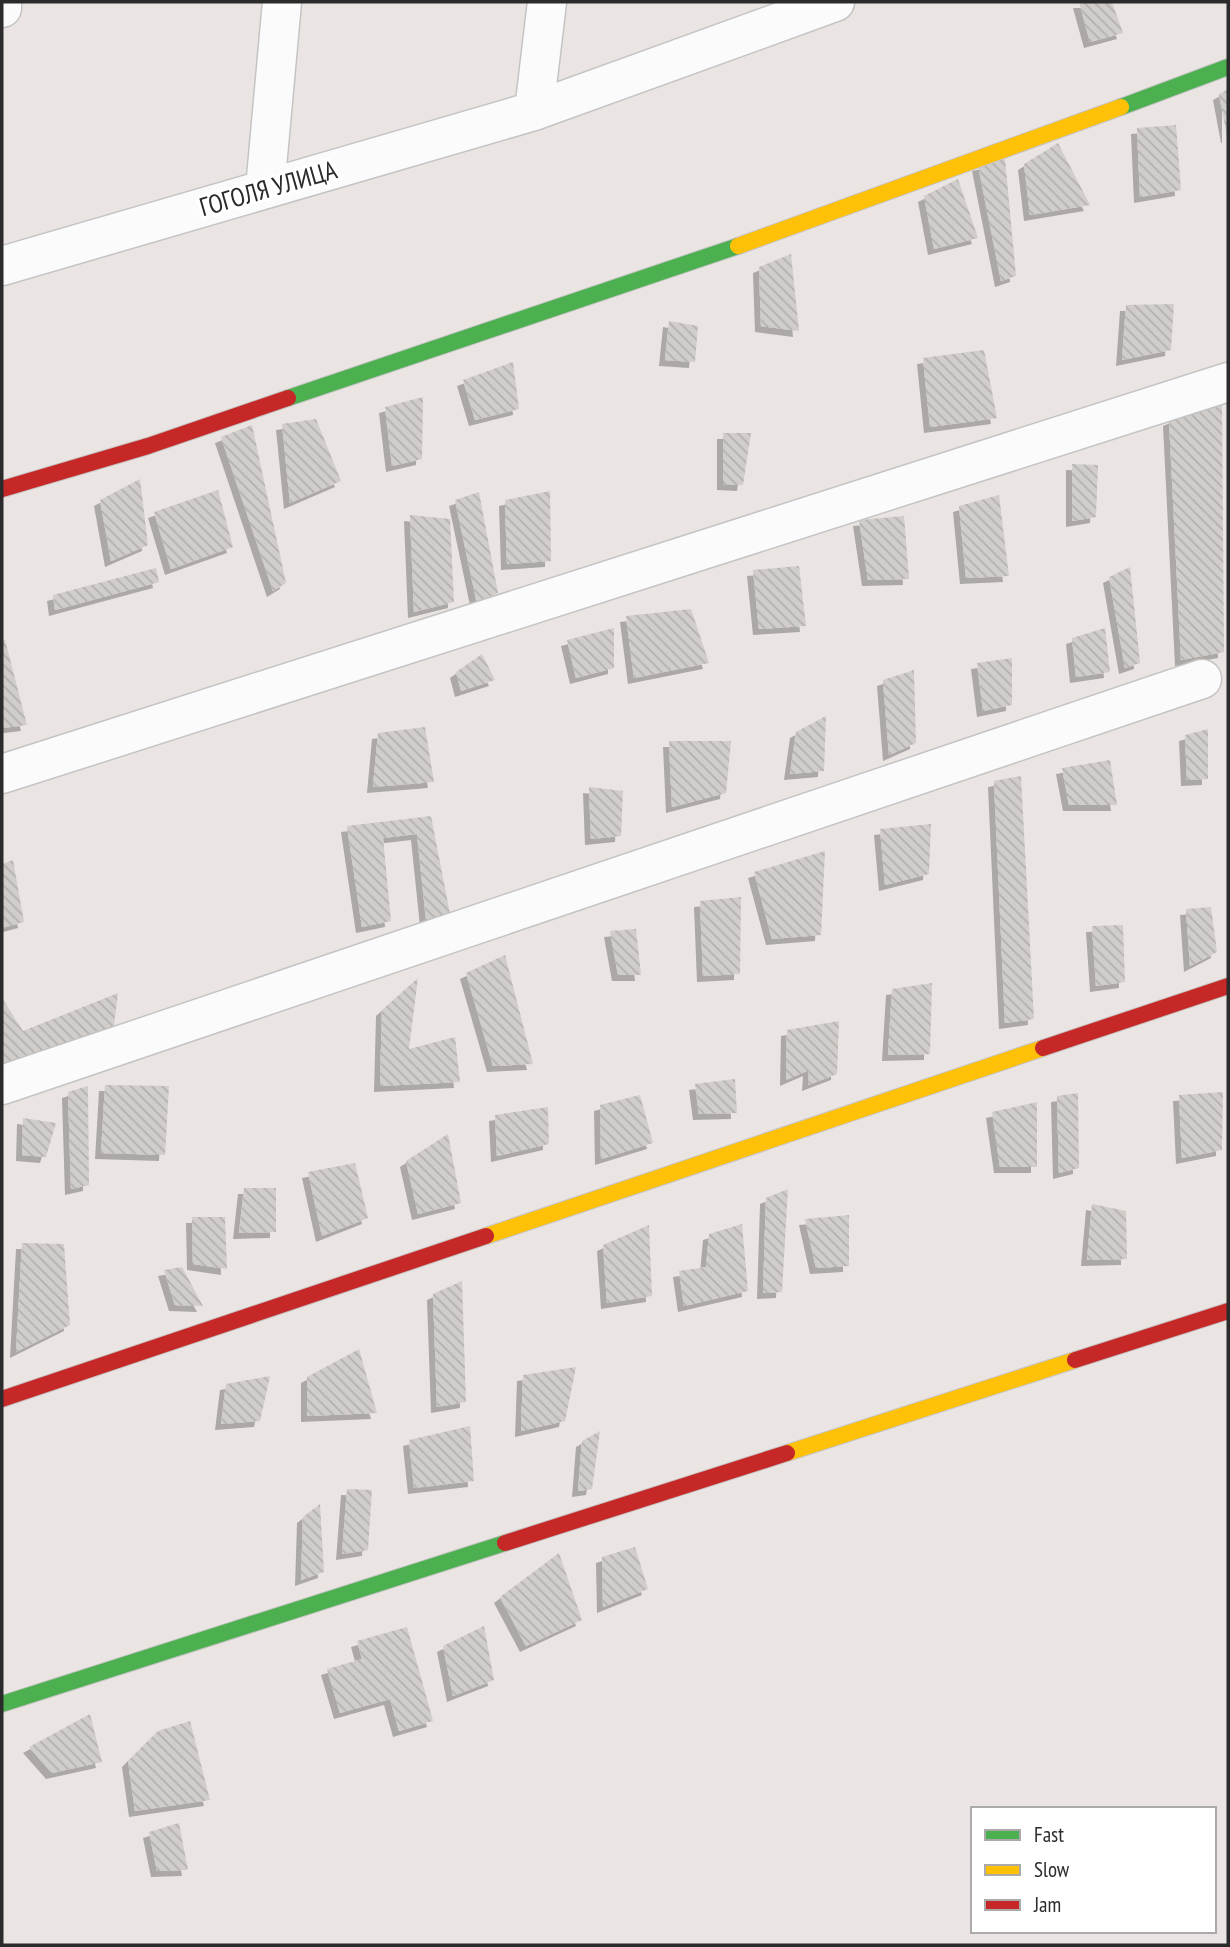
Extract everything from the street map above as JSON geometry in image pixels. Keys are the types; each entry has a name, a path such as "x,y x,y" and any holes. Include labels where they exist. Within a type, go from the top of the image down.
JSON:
{"street":[{"path":"2,2 2,8"},
{"path":"265,189 282,2"},
{"path":"534,111 547,2"},
{"name":"ГОГОЛЯ УЛИЦА","path":"2,266 534,111 835,2"},
{"path":"2,489 148,446 825,217 1228,66"},
{"path":"2,774 1228,382"},
{"path":"2,1085 1202,679"},
{"path":"2,1399 1228,986"},
{"path":"2,1704 1228,1311"}],"building":[{"path":"1079,2 1112,2 1123,33 1090,42"},
{"path":"1228,89 1228,137 1227,137 1219,94"},
{"path":"1176,125 1181,190 1140,197 1137,128"},
{"path":"1058,143 1090,205 1030,215 1024,164"},
{"path":"1005,159 1016,276 1001,281 978,165"},
{"path":"958,179 978,238 934,249 924,196"},
{"path":"791,254 799,331 761,326 759,267"},
{"path":"1174,304 1171,350 1122,360 1126,305"},
{"path":"669,321 698,326 695,362 665,360"},
{"path":"984,350 997,418 930,427 923,358"},
{"path":"513,362 519,409 475,420 463,380"},
{"path":"423,397 422,459 392,466 385,407"},
{"path":"1222,398 1224,652 1181,660 1169,420"},
{"path":"316,419 341,481 290,503 282,424"},
{"path":"252,425 286,583 273,591 221,437"},
{"path":"723,433 751,433 743,485 723,484"},
{"path":"1072,464 1098,465 1096,517 1072,521"},
{"path":"140,479 148,545 111,561 100,500"},
{"path":"218,490 233,547 171,569 154,512"},
{"path":"550,491 551,561 507,564 505,500"},
{"path":"479,492 498,593 477,604 455,500"},
{"path":"999,495 1009,576 966,578 959,506"},
{"path":"410,515 450,519 454,602 414,612"},
{"path":"904,516 909,579 868,580 859,520"},
{"path":"799,566 806,626 759,629 753,570"},
{"path":"1130,567 1140,663 1125,668 1109,577"},
{"path":"156,568 159,582 55,610 53,595"},
{"path":"691,609 709,663 634,678 626,616"},
{"path":"614,628 614,668 576,678 567,640"},
{"path":"1105,628 1110,672 1076,677 1072,638"},
{"path":"2,640 5,640 27,725 2,728"},
{"path":"482,654 495,680 461,691 456,672"},
{"path":"1012,658 1012,705 983,711 977,663"},
{"path":"914,670 916,743 889,755 883,680"},
{"path":"826,716 824,771 790,774 796,732"},
{"path":"425,727 434,782 373,787 378,733"},
{"path":"1208,729 1208,779 1187,780 1185,735"},
{"path":"669,741 731,741 726,793 672,807"},
{"path":"1110,760 1117,805 1069,805 1062,768"},
{"path":"1021,776 1034,1019 1005,1023 994,781"},
{"path":"589,787 623,791 621,836 591,839"},
{"path":"431,816 450,914 426,920 417,834 383,838 391,921 362,927 347,826"},
{"path":"931,824 929,874 885,885 880,829"},
{"path":"825,851 821,935 772,939 754,872"},
{"path":"13,860 24,922 2,928 2,864"},
{"path":"741,897 740,974 703,976 700,901"},
{"path":"1211,907 1217,952 1190,966 1186,909"},
{"path":"1123,925 1125,982 1096,986 1092,926"},
{"path":"636,929 641,975 618,975 610,931"},
{"path":"505,955 533,1064 493,1066 466,973"},
{"path":"418,978 409,1049 455,1037 460,1082 380,1086 382,1010"},
{"path":"932,983 930,1054 888,1055 892,989"},
{"path":"118,993 113,1033 2,1067 2,998 23,1031"},
{"path":"839,1021 837,1074 808,1085 809,1070 786,1080 787,1030"},
{"path":"735,1079 737,1113 699,1114 695,1084"},
{"path":"105,1085 169,1086 165,1155 101,1153"},
{"path":"88,1086 89,1185 71,1189 68,1092"},
{"path":"1223,1092 1222,1150 1182,1158 1179,1095"},
{"path":"1078,1093 1079,1168 1059,1173 1057,1096"},
{"path":"640,1095 653,1143 601,1159 600,1105"},
{"path":"1037,1102 1037,1167 1000,1167 992,1112"},
{"path":"548,1107 549,1144 497,1156 495,1115"},
{"path":"23,1118 56,1123 46,1157 22,1155"},
{"path":"448,1134 461,1203 418,1214 406,1161"},
{"path":"355,1163 368,1218 322,1236 308,1172"},
{"path":"244,1188 276,1188 276,1232 239,1233"},
{"path":"788,1189 782,1292 763,1293 766,1198"},
{"path":"1092,1204 1126,1211 1127,1259 1087,1260"},
{"path":"849,1215 849,1266 816,1268 805,1219"},
{"path":"192,1217 225,1217 227,1269 193,1264"},
{"path":"742,1224 748,1291 684,1306 679,1271 706,1267 709,1234"},
{"path":"649,1225 652,1296 607,1303 603,1245"},
{"path":"22,1243 64,1244 70,1325 16,1352"},
{"path":"182,1267 203,1306 175,1305 164,1270"},
{"path":"462,1281 466,1402 437,1407 433,1294"},
{"path":"359,1349 377,1413 307,1416 307,1377"},
{"path":"576,1367 565,1421 521,1431 523,1375"},
{"path":"270,1376 260,1421 221,1424 226,1384"},
{"path":"470,1426 474,1481 414,1488 409,1440"},
{"path":"600,1431 592,1489 578,1491 582,1441"},
{"path":"347,1489 372,1490 368,1550 342,1554"},
{"path":"320,1504 324,1572 301,1580 303,1517"},
{"path":"635,1547 648,1589 603,1607 602,1557"},
{"path":"559,1553 582,1620 526,1646 500,1597"},
{"path":"484,1626 494,1680 453,1696 443,1646"},
{"path":"407,1627 433,1721 399,1731 390,1699 340,1713 327,1669 362,1659 357,1641"},
{"path":"90,1714 102,1762 52,1773 29,1747"},
{"path":"190,1721 210,1800 135,1811 128,1761 158,1731"},
{"path":"179,1823 188,1870 157,1871 149,1832"}],"traffic: fast":[{"path":"1121,107 1228,67"},
{"path":"288,398 738,246"},
{"path":"2,1704 505,1543"}],"traffic: slow":[{"path":"738,246 1121,107"},
{"path":"486,1236 1043,1048"},
{"path":"787,1453 1075,1360"}],"traffic: jam":[{"path":"2,489 148,446 288,398"},
{"path":"1043,1048 1228,986"},
{"path":"2,1399 486,1236"},
{"path":"1075,1360 1228,1311"},
{"path":"505,1543 787,1453"}]}
